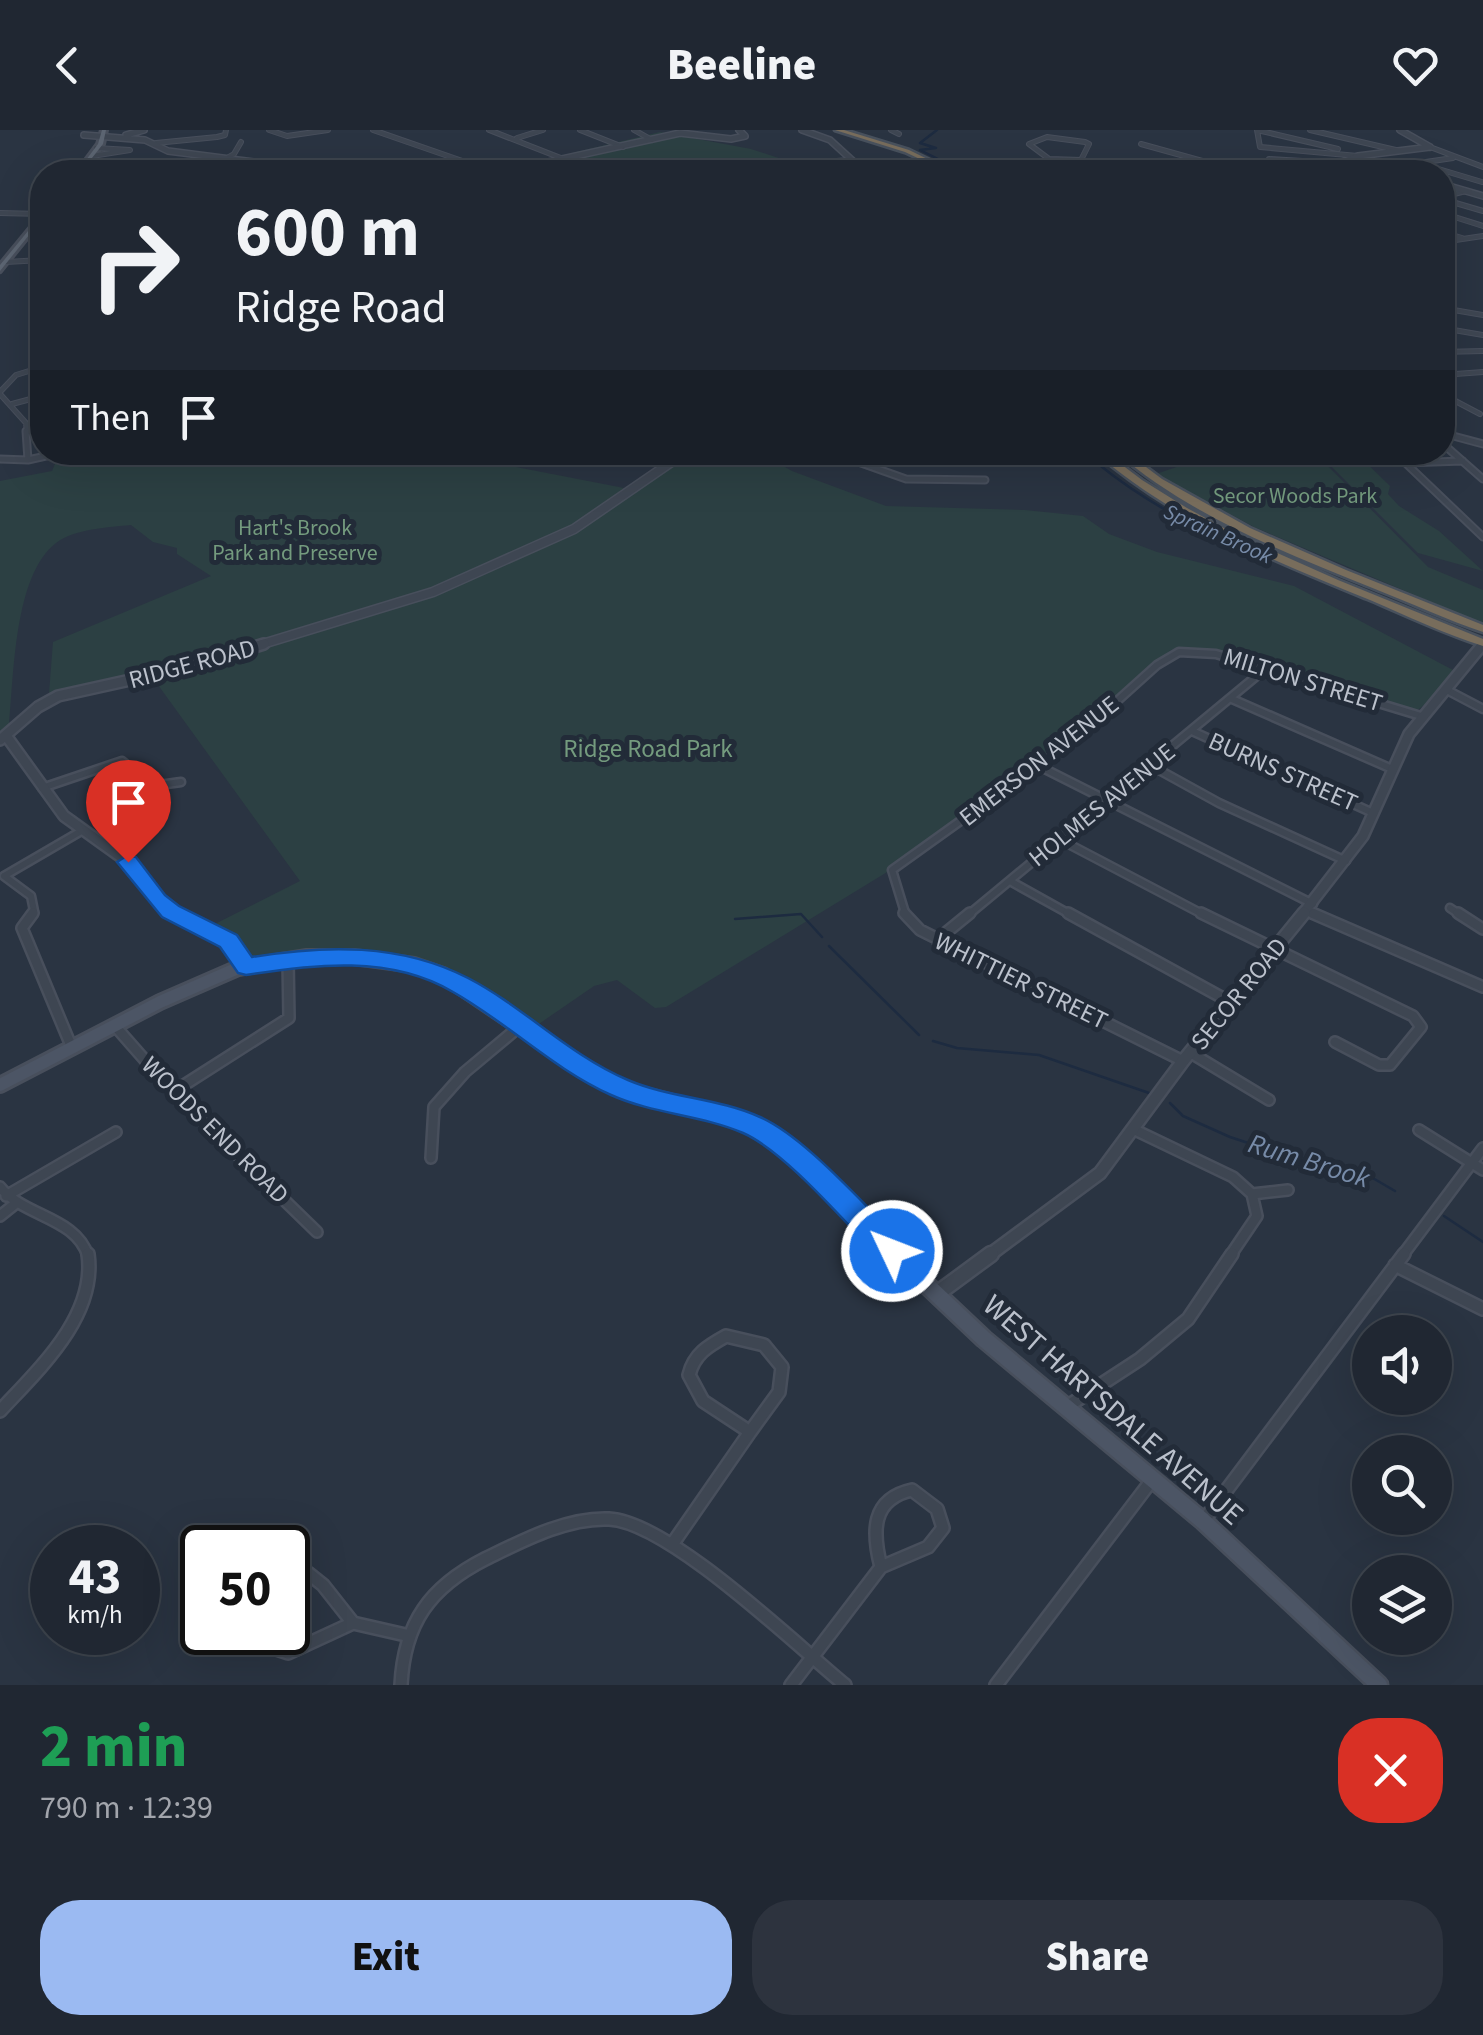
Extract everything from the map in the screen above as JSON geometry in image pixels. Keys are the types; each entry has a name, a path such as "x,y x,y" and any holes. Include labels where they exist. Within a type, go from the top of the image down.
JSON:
{"highway":[{"path":"821,130 907,160"},
{"path":"838,130 926,160"},
{"path":"1117,465 1157,495 1216,526 1483,643"},
{"path":"1137,465 1160,482 1232,520 1483,629"}],"main road":[{"path":"88,160 100,135"},
{"path":"3,266 30,231"},
{"name":"WEST HARTSDALE AVENUE","path":"0,1085 197,985 246,966 354,957 414,965 461,985 621,1088 725,1115 770,1136 984,1339 1203,1521 1379,1685"}],"street":[{"path":"120,138 144,130"},
{"path":"77,132 156,143 217,137 226,130"},
{"path":"269,130 287,136 328,130"},
{"path":"373,130 459,160"},
{"path":"489,130 566,160 680,132 745,136 739,130"},
{"path":"515,138 543,130"},
{"path":"580,130 624,147"},
{"path":"634,130 652,140"},
{"path":"802,130 830,140 848,160"},
{"path":"891,130 899,134"},
{"path":"1366,160 1354,155 1257,130 1260,147 1354,155 1448,144"},
{"path":"1310,130 1376,142"},
{"path":"1400,130 1425,146 1483,167"},
{"path":"1040,131 1047,137"},
{"path":"1047,137 1088,142 1080,160 1049,159 1029,144 1047,137"},
{"path":"1369,138 1400,151"},
{"path":"226,159 241,142"},
{"path":"156,143 165,150 232,160"},
{"path":"1142,144 1197,160"},
{"path":"94,152 130,150 94,152"},
{"path":"1342,160 1354,155"},
{"path":"1269,158 1290,160"},
{"path":"1434,160 1452,158"},
{"path":"1455,174 1482,182"},
{"path":"1455,188 1483,196"},
{"path":"1455,195 1466,192"},
{"path":"1455,202 1483,211"},
{"path":"0,213 30,214"},
{"path":"1455,217 1483,226"},
{"path":"1455,235 1465,238"},
{"path":"1455,240 1483,236"},
{"path":"3,266 30,262"},
{"path":"1455,312 1483,315"},
{"path":"1455,330 1483,335"},
{"path":"1455,351 1483,350"},
{"path":"0,459 28,460 26,423 0,393 16,375 30,371"},
{"path":"1455,373 1483,372"},
{"path":"12,404 30,399"},
{"path":"1455,401 1480,414"},
{"path":"1455,436 1483,444"},
{"path":"1455,454 1483,479"},
{"path":"1455,461 1463,461"},
{"name":"RIDGE ROAD","path":"246,966 228,941 170,912 138,871 64,816 3,738 58,696 188,667 448,586 574,529 665,465"},
{"path":"867,465 906,479 985,480"},
{"path":"1408,465 1483,537"},
{"name":"SECOR ROAD","path":"938,1293 1079,1192 1134,1130 1187,1057 1346,861 1421,716 1483,643"},
{"name":"MILTON STREET","path":"1184,651 1216,654 1421,716"},
{"name":"EMERSON AVENUE","path":"892,870 1039,766 1157,665 1184,651"},
{"name":"HOLMES AVENUE","path":"937,940 1266,669"},
{"path":"1445,689 1483,708"},
{"path":"1232,698 1392,769"},
{"name":"BURNS STREET","path":"1192,731 1373,813"},
{"path":"42,788 122,761 152,786 181,782"},
{"path":"1150,765 1219,803 1346,861"},
{"path":"1039,766 1310,908 1483,988"},
{"path":"2,877 82,830"},
{"path":"1059,839 1412,1016 1421,1027 1390,1065 1380,1066 1335,1042"},
{"name":"WHITTIER STREET","path":"892,870 904,914 937,940 1187,1057 1269,1100"},
{"path":"2,877 17,882 32,896 34,911 22,928 72,1048"},
{"path":"1010,881 1232,1003"},
{"path":"1450,908 1483,929"},
{"path":"173,1092 289,1018 292,1014 288,960"},
{"name":"WOODS END ROAD","path":"115,1026 173,1092 317,1232"},
{"path":"431,1158 434,1107 465,1072 520,1026"},
{"path":"1067,1407 1140,1360 1188,1318 1253,1228 1257,1216 1252,1194 1220,1170 1134,1130"},
{"path":"1419,1130 1483,1170"},
{"path":"0,1216 7,1196 116,1132"},
{"path":"1203,1521 1483,1148"},
{"path":"1252,1194 1288,1190"},
{"path":"0,1410 62,1338 82,1304 91,1266 88,1252 76,1236 7,1196"},
{"path":"1396,1265 1483,1309"},
{"path":"672,1543 750,1432 779,1390 780,1366 762,1343 746,1336 726,1336 703,1349 691,1367 690,1378 696,1397 708,1410 750,1432"},
{"path":"996,1685 1152,1480"},
{"path":"791,1685 887,1561 922,1551 936,1541 943,1528 936,1510 912,1490 894,1492 882,1502 875,1526 881,1567"},
{"path":"401,1685 404,1649 410,1636 443,1584 460,1570 565,1525 604,1518 627,1520 672,1543 844,1685"},
{"path":"310,1575 324,1585 353,1623"},
{"path":"310,1643 353,1623 410,1636"}],"green space":[{"path":"660,132 751,149 784,160 540,160"},
{"name":"Hart's Brook Park and Preserve","path":"54,465 511,465 624,488 584,520 442,586 211,658 49,694 53,642 211,576 177,554 177,548 153,542 131,525 72,535 56,543 42,558 32,578 19,627 9,725 0,732 0,481 52,471"},
{"name":"Ridge Road Park","path":"672,465 781,465 886,506 1025,510 1083,516 1109,534 1157,552 1294,586 1453,670 1432,699 1415,712 1204,648 1171,650 1032,769 897,866 666,1007 655,1008 617,980 594,986 530,1030 413,963 254,958 209,927 300,881 153,678 386,610 570,533"},
{"name":"Secor Woods Park","path":"1182,465 1327,465 1428,567 1483,590 1483,624 1254,527 1156,474"},
{"path":"1330,465 1368,465 1390,486 1388,494 1399,506 1439,531 1483,571 1418,553"}],"waterway":[{"name":"Sprain Brook","path":"937,130 920,143 936,148 920,150 940,160"},
{"name":"Sprain Brook","path":"1100,465 1142,496 1190,523 1292,567"},
{"name":"Rum Brook","path":"735,919 801,914 822,937"},
{"name":"Rum Brook","path":"829,946 919,1035"},
{"name":"Rum Brook","path":"933,1041 957,1048 1039,1055 1149,1093"},
{"name":"Rum Brook","path":"1170,1103 1183,1116 1230,1137 1318,1166 1359,1170 1395,1191"},
{"name":"Rum Brook","path":"1444,1216 1483,1242"}],"route":[{"path":"128,862 170,912 228,941 246,966 307,956 414,965 461,985 558,1053 621,1088 752,1125 788,1150 892,1251"}]}
